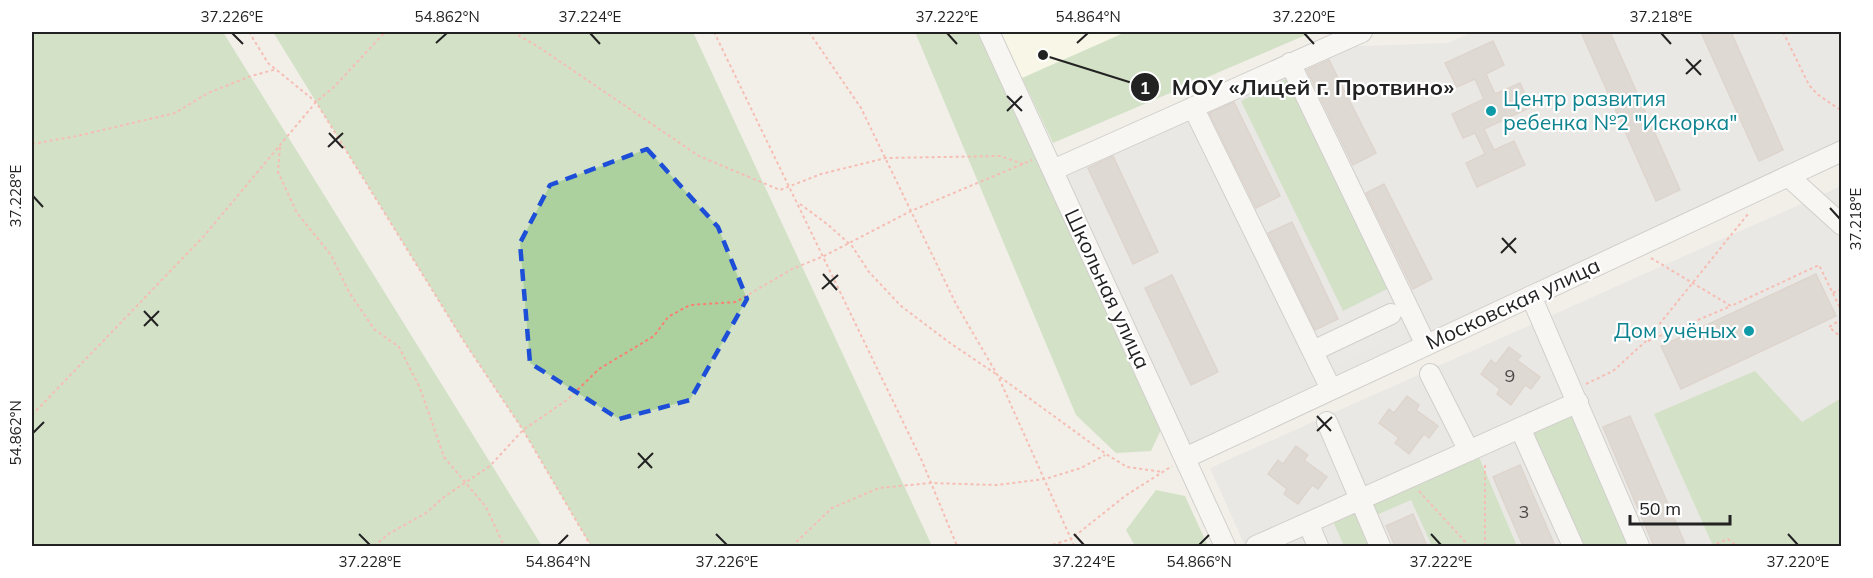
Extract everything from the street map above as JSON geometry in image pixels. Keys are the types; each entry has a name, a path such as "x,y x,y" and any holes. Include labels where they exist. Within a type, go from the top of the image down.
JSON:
{"street":[{"name":"Школьная улица","path":"989,32 1225,546"},
{"path":"1049,162 1193,107 1362,32"},
{"path":"1290,63 1426,345"},
{"path":"1193,107 1331,389"},
{"name":"Московская улица","path":"1185,458 1842,151"},
{"path":"1788,176 1842,225"},
{"path":"1531,296 1639,546"},
{"path":"1312,351 1391,314"},
{"path":"1430,374 1477,447"},
{"path":"1256,546 1520,428 1575,396"},
{"path":"1327,422 1380,546"},
{"path":"1520,428 1573,546"},
{"path":"1308,523 1318,546"}],"path":[{"path":"249,32 268,63 316,102 465,344 523,430 591,546"},
{"path":"32,415 204,236 316,102 334,87 385,32"},
{"path":"513,32 699,156 780,190 821,174 886,158 1000,156 1023,164"},
{"path":"714,32 824,256 931,483 957,546"},
{"path":"809,32 861,108 956,304 998,376 1074,546"},
{"path":"1783,32 1809,85 1817,94 1842,111"},
{"path":"32,144 55,141 175,113 208,93 251,76 277,69"},
{"path":"280,146 278,172 297,213 332,255 349,292 374,329 399,347 420,388 444,457 486,507 504,546"},
{"path":"374,546 390,533 426,513 444,497 490,466 523,430 567,400 599,369 654,336 668,316 690,305 736,303 792,269 849,244 911,211 1023,164 1049,162"},
{"path":"797,203 827,224 849,244 869,272 901,306 950,343 1127,467 1163,472"},
{"path":"1575,396 1613,371 1645,342 1694,284 1751,210"},
{"path":"1633,248 1731,306"},
{"path":"1645,342 1731,306 1819,265 1842,312"},
{"path":"1833,293 1842,289"},
{"path":"1842,319 1829,327 1842,338"},
{"path":"1477,447 1485,546"},
{"path":"792,546 832,508 879,488 931,483 997,486 1045,479 1081,468 1106,454"},
{"path":"1049,546 1071,538 1125,496 1185,458"},
{"path":"1408,478 1470,546"},
{"path":"1711,546 1728,538 1737,546"}],"highlighted area":[{"path":"647,149 718,227 747,299 690,400 619,419 530,363 520,243 550,185"}],"shaded area":[{"path":"1001,32 1126,32 1022,78"},
{"path":"1472,32 1841,32 1841,142 1188,445 1061,177 1336,47 1448,43"},
{"path":"1841,186 1841,398 1803,422 1654,414 1713,546 1245,546 1210,468"},
{"path":"1396,301 1410,332 1335,365 1321,335"}],"green space":[{"path":"32,32 223,32 542,546 32,546"},
{"path":"273,32 693,32 932,546 591,546 523,430 465,343"},
{"path":"915,32 984,32 1166,419 1151,451 1116,453 1076,415"},
{"path":"1126,32 1313,32 1053,143 1022,78"},
{"path":"1290,77 1391,287 1343,311 1241,101"},
{"path":"1755,371 1802,422 1841,398 1841,546 1713,546 1654,414"},
{"path":"1574,408 1633,546 1580,546 1528,433"},
{"path":"1476,450 1517,546 1432,546 1411,500 1372,517 1365,500"},
{"path":"1156,490 1185,496 1208,546 1135,546 1126,530"},
{"path":"1358,508 1374,546 1344,546 1332,519"}],"building":[{"path":"1581,32 1610,32 1680,190 1656,201"},
{"path":"1701,32 1731,32 1783,150 1759,161"},
{"name":"Центр развития ребенка №2 \"Искорка\"","path":"1493,41 1504,65 1486,74 1495,94 1520,83 1531,107 1484,129 1494,150 1514,141 1525,165 1477,187 1466,163 1485,154 1475,133 1463,138 1452,114 1484,99 1475,79 1457,87 1445,63"},
{"path":"1329,60 1376,153 1353,165 1307,70"},
{"path":"1234,102 1280,196 1256,208 1209,113"},
{"path":"1113,156 1158,252 1133,264 1088,168"},
{"path":"1384,184 1432,279 1413,289 1366,193"},
{"path":"1292,222 1338,319 1315,330 1268,233"},
{"name":"Дом учёных","path":"1816,274 1836,316 1681,389 1661,346"},
{"path":"1172,275 1218,372 1191,385 1145,288"},
{"path":"1509,347 1521,356 1517,360 1540,377 1531,389 1525,385 1511,405 1497,394 1500,389 1481,374 1491,360 1496,364"},
{"path":"1407,396 1419,405 1416,410 1438,426 1429,438 1424,434 1409,454 1395,443 1399,438 1379,423 1389,409 1394,413"},
{"path":"1630,416 1686,546 1654,546 1603,427"},
{"path":"1296,446 1308,455 1304,460 1327,477 1318,489 1312,485 1298,504 1284,494 1287,489 1268,474 1278,460 1283,464"},
{"path":"1520,465 1555,546 1523,546 1493,477"},
{"path":"1413,514 1427,546 1395,546 1386,526"}],"place":[{"name":"МОУ «Лицей г. Протвино»","path":"1043,55"},
{"name":"Центр развития ребенка №2 \"Искорка\"","path":"1491,111"},
{"name":"Дом учёных","path":"1749,331"}]}
